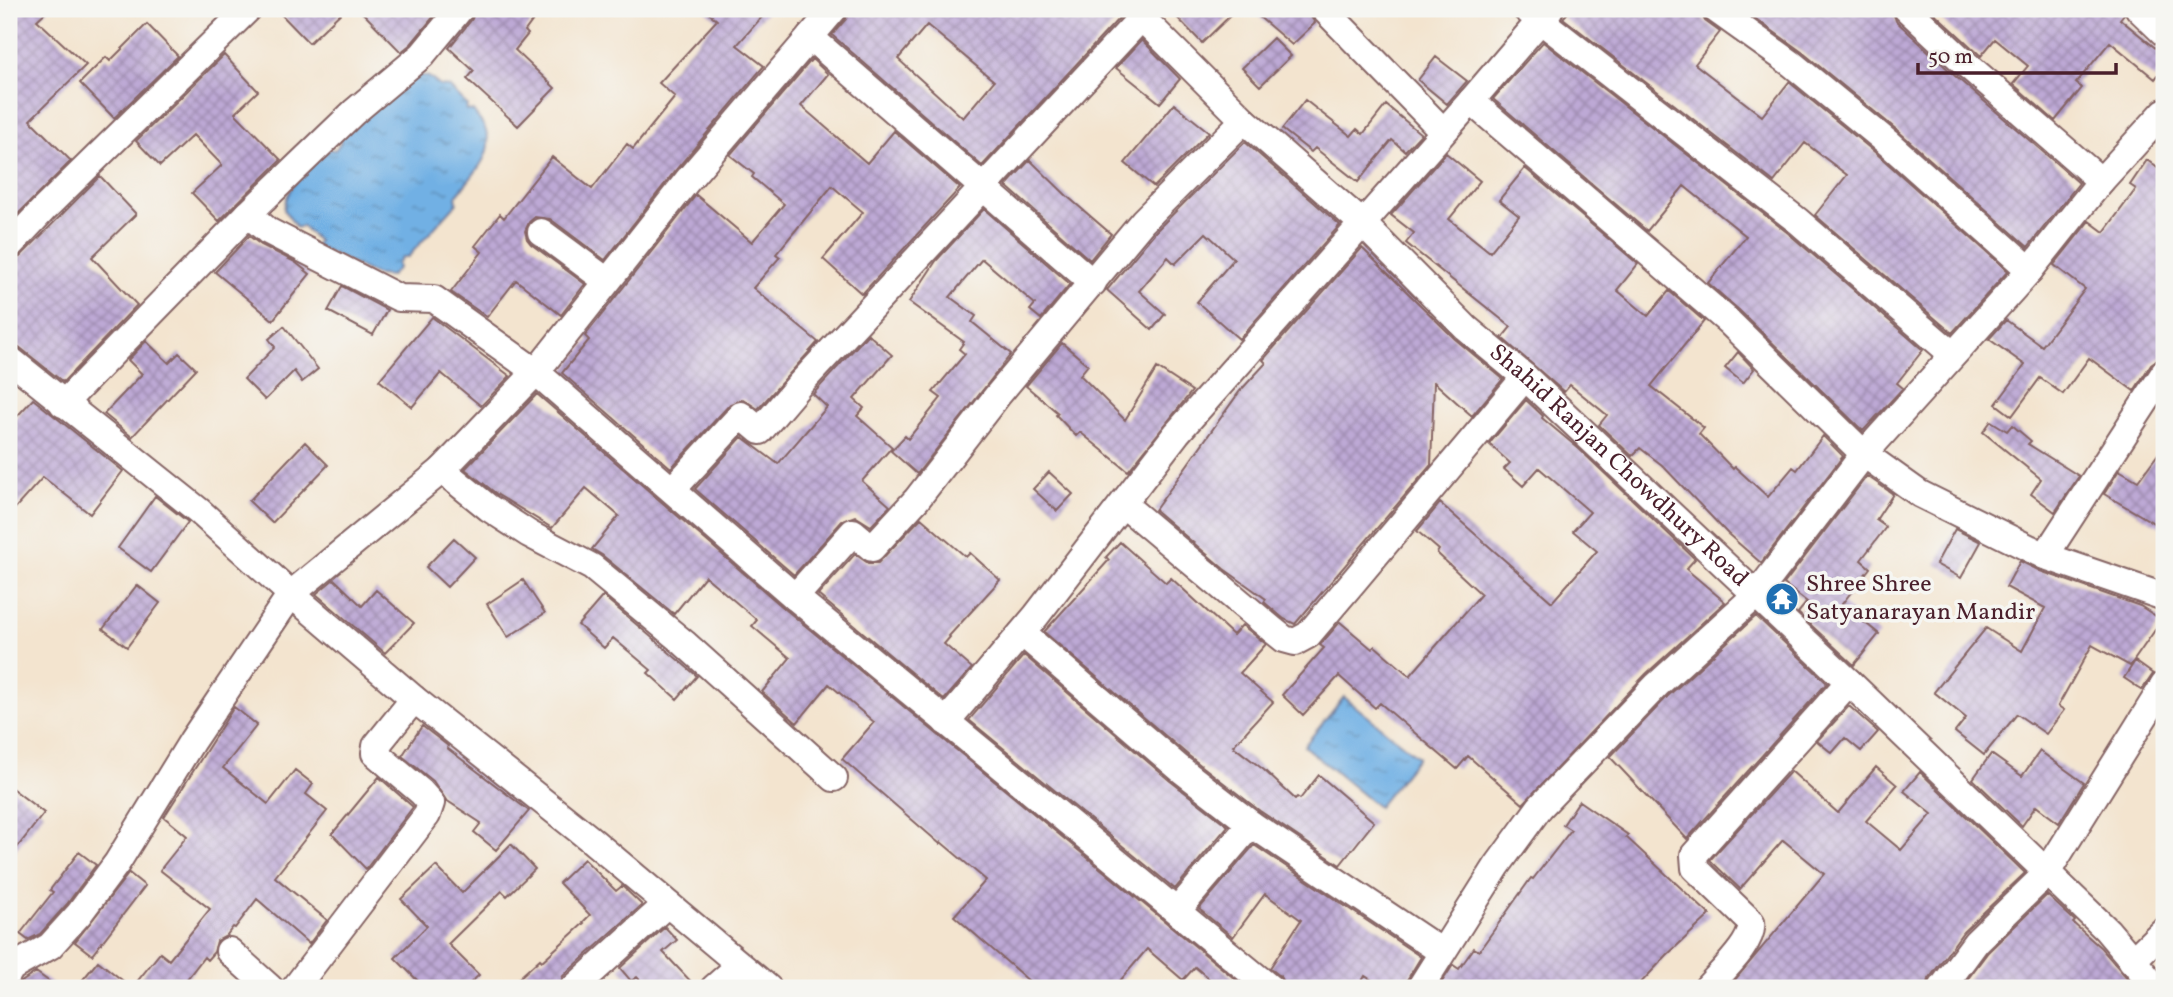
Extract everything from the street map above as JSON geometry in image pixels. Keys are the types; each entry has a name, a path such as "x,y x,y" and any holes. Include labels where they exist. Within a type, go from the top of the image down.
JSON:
{"street":[{"path":"9,246 248,9"},
{"path":"63,404 248,214 354,112 422,55 460,9"},
{"path":"10,969 50,946 110,873 192,741 291,594 442,470 536,372 687,181 834,9"},
{"path":"1324,9 1443,131"},
{"path":"1715,9 1792,64 2030,270"},
{"path":"1907,9 2101,181"},
{"path":"2139,9 2164,33"},
{"path":"946,722 1022,633 1177,433 1471,101 1539,12 1798,221 1952,354"},
{"path":"673,489 740,415 760,430 984,187 1137,13"},
{"name":"Shahid Ranjan Chowdhury Road","path":"1137,13 1244,120 1363,224 1465,328 1525,377 1849,682 2107,930 2156,988"},
{"path":"810,37 1093,283"},
{"path":"1471,101 1728,321 1864,454 1920,494 2045,556 2164,597"},
{"path":"1420,988 1497,866 1540,807 1657,685 1756,595 1864,454 2030,270 2101,181 2164,112"},
{"path":"795,597 853,532 872,548 917,499 997,396 1143,221 1244,120"},
{"path":"248,214 268,231 399,298 434,299 536,372 795,597 1270,988"},
{"path":"541,232 607,281"},
{"path":"9,359 199,511 414,699 589,838 768,988"},
{"path":"2045,556 2164,373"},
{"path":"1123,505 1284,639 1295,642 1308,635 1525,377"},
{"path":"442,470 509,521 592,568 684,642 834,778"},
{"path":"1022,633 1180,768 1251,824 1442,952"},
{"path":"1707,988 1748,941 1753,930 1751,922 1695,868 1694,855 1849,682"},
{"path":"1942,988 1976,942 2046,874 2164,685"},
{"path":"295,988 427,815 431,803 375,753 376,746 414,699"},
{"path":"1177,911 1251,824"},
{"path":"574,988 667,904"},
{"path":"2132,961 2164,930"},
{"path":"229,951 270,988"},
{"path":"714,988 739,966"}],"water":[{"path":"419,75 429,77 440,86 449,87 467,105 466,110 473,111 485,128 487,149 480,166 456,196 457,203 408,257 402,257 391,276 376,275 315,246 318,241 302,226 297,228 284,210 289,192 306,169 327,149 335,150 341,142 341,135"},
{"path":"1344,697 1418,757 1378,807 1304,746"}],"building":[{"path":"9,9 49,9 37,20 86,65 30,120 71,161 9,223"},
{"path":"276,9 345,9 309,43"},
{"path":"359,9 440,9 401,52"},
{"path":"475,9 541,9 525,31 528,34 515,50 555,88 518,126 467,79 474,71 449,48 472,19"},
{"path":"704,9 769,9 737,45 764,66 675,171 605,260 550,219 535,217 529,222 525,231 531,244 585,284 561,315 516,280 487,317 451,292 482,252 475,246 500,214 504,218 552,157 592,189 627,144 633,149 675,97 659,83 717,20"},
{"path":"849,9 1111,9 1120,17 982,166 832,35 846,19","holes":["927,25 994,81 963,118 898,59"]},
{"path":"1169,9 1237,9 1202,43"},
{"path":"1250,9 1309,9 1315,23 1292,45"},
{"path":"1571,9 1699,9 1705,21 1720,32 1695,64 1762,116 1789,82 1877,154 2008,271 1952,333 1815,215 1847,175 1805,143 1774,182 1563,18"},
{"path":"1742,9 1892,9 1896,21 1955,76 2079,183 2028,247 1897,130 1802,52"},
{"path":"1930,9 2124,9 2120,19 2164,55 2164,68 2155,79 2110,42 2076,83 2082,88 2055,121 2013,84 2028,66 1995,39 1981,56"},
{"path":"147,24 178,56 114,118 80,83 106,57 110,61"},
{"path":"1273,38 1291,56 1260,86 1242,68"},
{"path":"1142,40 1180,79 1160,103 1116,68"},
{"path":"1543,42 1788,233 1923,350 1897,383 1903,388 1863,431 1708,283 1746,236 1684,186 1647,231 1493,99"},
{"path":"224,55 258,91 235,113 281,160 219,221 192,193 222,165 193,135 160,166 136,141"},
{"path":"1436,57 1467,81 1447,104 1418,80"},
{"path":"812,59 828,74 801,106 867,163 894,131 960,188 862,294 823,259 863,212 832,186 776,254 780,257 753,288 818,342 758,409 743,399 730,404 671,468 562,373 589,340 585,336 696,195 752,242 784,204 730,155"},
{"path":"1305,100 1351,136 1357,129 1363,134 1386,105 1421,134 1405,151 1392,140 1358,182 1315,148 1311,152 1282,129"},
{"path":"1174,104 1209,132 1154,187 1125,163"},
{"path":"1245,142 1340,225 1239,339 1197,302 1234,259 1206,233 1175,264 1168,257 1139,291 1165,314 1152,330 1107,290 1155,232"},
{"path":"1446,153 1480,181 1449,219 1490,252 1519,216 1499,200 1525,168 1638,264 1617,290 1648,316 1669,291 1704,321 1651,386 1704,428 1699,434 1733,469 1735,467 1768,497 1793,467 1797,470 1823,436 1843,456 1761,563 1728,534 1662,465 1640,448 1632,456 1599,425 1607,415 1570,385 1564,392 1502,338 1511,327 1406,243 1414,233 1391,215"},
{"path":"1030,160 1111,234 1090,260 1006,186"},
{"path":"2147,160 2164,173 2164,357 2151,364 2134,391 2089,358 2063,394 2040,378 2012,416 1996,404 2025,365 1989,339 2006,320 2042,346 2085,289 2054,265 2089,221 2104,232 2136,189 2130,185"},
{"path":"100,176 136,214 92,257 137,305 63,382 19,347 9,344 9,261 20,257"},
{"path":"984,209 1070,284 1041,319 1030,310 1035,304 982,259 950,297 976,316 972,322 1011,354 917,474 891,451 905,436 908,439 941,398 933,392 965,354 959,349 964,342 909,302 936,261"},
{"path":"249,236 295,262 310,274 273,320 215,272"},
{"path":"1362,248 1455,339 1503,379 1472,416 1434,382 1431,465 1295,624 1284,619 1264,602 1266,599 1224,569 1155,510 1240,391 1266,363 1263,360"},
{"path":"342,286 387,310 373,335 328,311"},
{"path":"432,317 510,376 481,406 441,373 412,407 379,380"},
{"path":"284,326 318,369 302,382 294,371 265,400 244,379 275,347 269,339"},
{"path":"868,334 892,355 854,399 864,408 857,416 892,447 862,481 890,506 871,526 855,516 842,521 794,575 695,489 742,437 778,464 827,407 813,394"},
{"path":"146,341 169,363 179,353 196,369 132,437 104,414 142,374 128,360"},
{"path":"1062,343 1088,365 1080,375 1125,420 1157,368 1192,391 1128,471 1080,432 1076,436 1056,415 1058,413 1026,386"},
{"path":"1738,352 1754,369 1743,383 1725,368"},
{"path":"537,394 785,609 1246,988 1220,988 1195,967 1183,980 1147,949 1114,988 1037,988 954,916 986,880 842,759 874,722 829,684 797,723 762,692 790,658 752,626 757,620 705,576 674,614 592,549 619,516 586,488 552,528 498,495 465,469"},
{"path":"33,399 123,471 90,514 43,477 9,515 9,425"},
{"path":"1526,400 1542,418 1579,449 1695,559 1686,569 1725,602 1646,674 1523,804 1468,756 1457,769 1380,703 1375,708 1339,676 1303,715 1282,695 1324,648 1320,645 1340,622 1372,649 1375,646 1410,676 1481,594 1417,531 1440,503 1552,602 1597,551 1573,531 1590,512 1539,468 1523,486 1504,469 1510,463 1489,444"},
{"path":"1991,421 2007,431 2012,425 2031,441 2028,444 2079,476 2055,512 2031,494 2041,479 1983,432"},
{"path":"305,442 328,465 272,523 249,501"},
{"path":"2164,446 2164,529 2104,494 2119,470 2138,481"},
{"path":"1049,472 1073,494 1057,511 1033,489"},
{"path":"1867,476 1893,494 1876,520 1886,527 1861,560 1870,568 1842,604 1879,634 1854,665 1798,613 1807,602 1784,584"},
{"path":"155,496 188,522 151,572 118,548"},
{"path":"921,518 966,557 970,553 1000,580 944,644 972,668 944,700 818,595 855,554 868,563 878,563"},
{"path":"1955,529 1981,542 1961,578 1936,564"},
{"path":"454,538 475,557 447,587 426,567"},
{"path":"1120,542 1166,583 1171,578 1233,635 1242,625 1266,644 1240,673 1273,702 1233,746 1295,799 1300,799 1319,775 1374,822 1340,865 1260,811 1189,756 1044,632 1109,560 1106,557"},
{"path":"2020,561 2040,571 2140,606 2162,620 2130,666 2092,645 2058,706 2064,710 2046,734 2017,714 1984,755 1955,732 1966,718 1934,692 1986,628 2022,651 2045,608 2006,587"},
{"path":"334,579 362,606 376,590 414,623 385,653 316,594"},
{"path":"523,580 545,613 508,637 487,604"},
{"path":"137,585 160,603 127,647 103,629"},
{"path":"603,596 697,676 677,699 648,673 651,670 613,638 604,648 578,625"},
{"path":"1756,616 1827,683 1687,839 1610,757 1668,696"},
{"path":"1024,655 1169,780 1228,826 1175,889 969,720"},
{"path":"2135,661 2153,674 2142,690 2124,678"},
{"path":"1849,706 1878,732 1861,751 1845,738 1832,753 1817,741"},
{"path":"234,707 257,725 223,768 268,804 295,770 313,784 306,794 327,811 275,877 327,920 309,944 257,899 235,928 217,941 214,952 207,960 204,957 180,988 132,988 160,953 169,960 210,909 160,870 187,836 164,817"},
{"path":"422,726 529,811 496,850 474,832 481,823 446,800 433,781 402,756"},
{"path":"2040,751 2084,783 2059,823 2036,806 2022,826 1973,779 1991,754 2022,776"},
{"path":"1876,767 1897,785 1866,821 1901,850 1932,814 1904,791 1920,772 2025,873 1963,932 1929,979 1927,988 1728,988 1824,874 1783,840 1740,889 1710,860 1791,771 1838,813"},
{"path":"379,777 413,807 366,869 332,834"},
{"path":"9,786 44,813 9,858"},
{"path":"1579,801 1628,835 1626,837 1710,915 1636,988 1438,988 1453,965 1459,969 1474,948 1479,951 1531,878 1533,879 1571,830 1563,825"},
{"path":"511,844 535,869 507,896 502,891 448,944 479,975 465,988 425,988 395,958 427,926 401,899 436,866 462,893"},
{"path":"1254,845 1421,957 1404,988 1384,988 1365,976 1358,988 1285,988 1280,976 1270,968 1301,920 1265,894 1233,937 1199,909"},
{"path":"79,852 96,865 40,934 28,940 20,934 53,892 50,890"},
{"path":"584,859 616,891 622,886 642,905 563,976 559,988 508,988 540,959 542,961 590,915 559,883"},
{"path":"129,873 145,886 92,955 75,942"},
{"path":"2047,895 2101,948 2136,988 1961,988 1988,952"},
{"path":"665,927 677,940 663,952 697,988 647,988 637,977 631,981 620,968"},
{"path":"98,961 132,988 76,988"},
{"path":"36,972 58,988 9,988 17,985"}],"place":[{"name":"Shree Shree Satyanarayan Mandir","path":"1782,599"}]}
